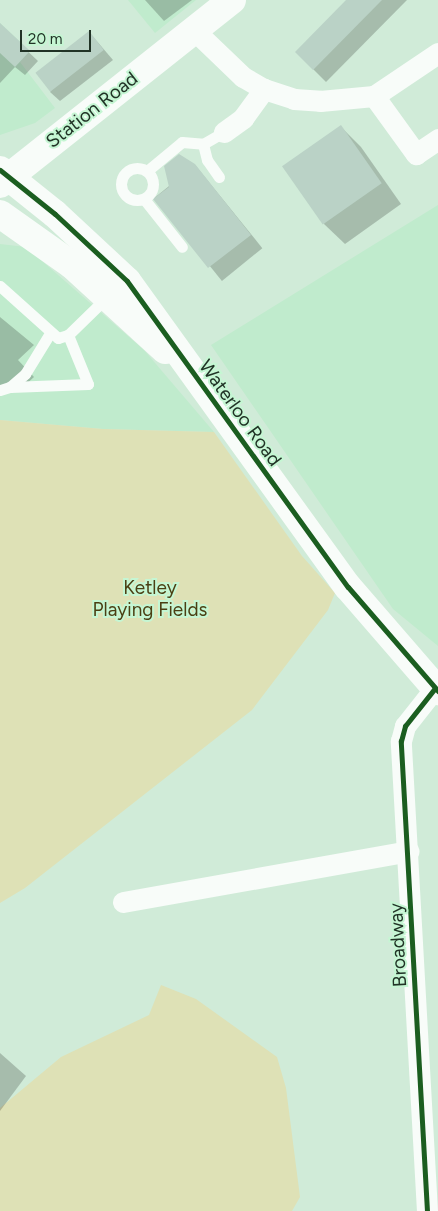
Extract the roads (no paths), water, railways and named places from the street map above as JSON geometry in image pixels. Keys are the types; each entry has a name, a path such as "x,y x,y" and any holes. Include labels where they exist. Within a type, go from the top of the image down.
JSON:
{"street":[{"name":"Station Road","path":"3,177 232,0"},
{"path":"194,30 220,58 264,89 294,99 320,101 374,96 438,53"},
{"path":"224,132 255,105 264,89"},
{"path":"374,96 416,154 438,139"},
{"name":"Waterloo Road","path":"3,177 127,281 161,326 192,374 348,587 436,689"},
{"name":"Waterloo Road","path":"0,214 72,266 192,374"},
{"name":"Broadway","path":"427,1211 401,742 405,726 436,689"},
{"path":"124,902 408,851"}],"lane":[{"path":"147,171 182,142 203,144 224,132"},
{"path":"203,144 207,160 219,177"},
{"path":"144,199 133,200 124,195 121,180 131,168 147,171"},
{"path":"144,199 153,186 147,171"},
{"path":"144,199 182,247"},
{"path":"0,286 50,333 58,338 68,335 106,298"},
{"path":"5,389 25,374 50,333"},
{"path":"5,389 88,384 68,335"}],"park label":[{"name":"Ketley Playing Fields","path":"150,599"}]}
